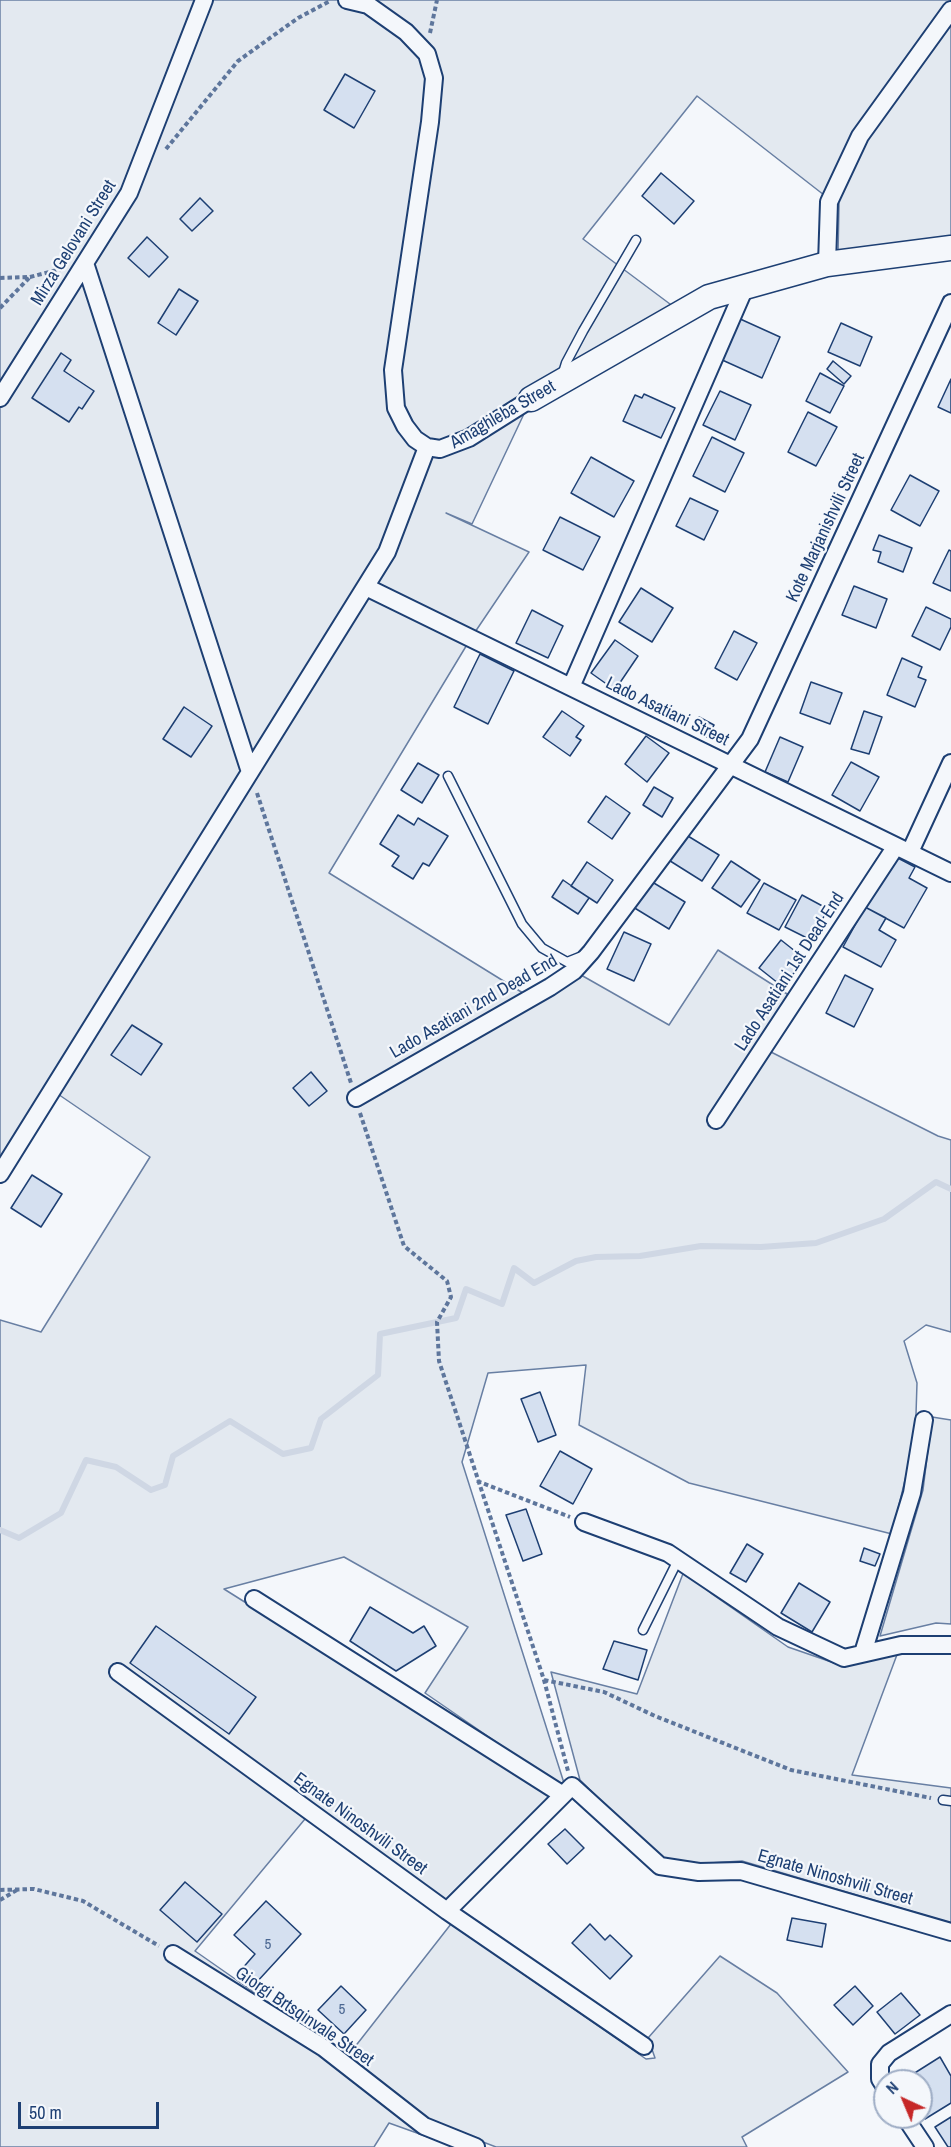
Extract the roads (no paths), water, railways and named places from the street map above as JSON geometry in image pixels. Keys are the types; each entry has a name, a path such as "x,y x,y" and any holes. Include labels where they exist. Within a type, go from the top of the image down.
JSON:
{"street":[{"name":"Mirza Gelovani Street","path":"0,398 129,193 204,0"},
{"name":"Amaghleba Street","path":"347,0 368,5 386,15 406,32 427,54 434,78 430,122 393,370 396,408 414,439 427,447 440,449 453,446 710,297 827,264 951,248"},
{"path":"827,264 829,202 860,136 951,10"},
{"path":"85,263 250,772"},
{"path":"571,687 746,285"},
{"name":"Kote Marjanishvili Street","path":"729,764 750,739 951,303"},
{"path":"0,1174 387,552 427,447"},
{"name":"Lado Asatiani Street","path":"366,587 951,873"},
{"name":"Lado Asatiani 1st Dead End","path":"716,1120 903,849 951,762"},
{"name":"Lado Asatiani 2nd Dead End","path":"356,1098 574,971 591,952 729,764"},
{"path":"863,1653 912,1493 924,1420"},
{"path":"584,1522 668,1553 778,1627 844,1658 901,1645 951,1645"},
{"name":"Egnate Ninoshvili Street","path":"254,1599 567,1791 660,1866 699,1872 741,1871 951,1932"},
{"name":"Egnate Ninoshvili Street","path":"118,1672 447,1911 644,2046"},
{"path":"447,1911 567,1791"},
{"name":"Giorgi Brtsqinvale Street","path":"172,1954 324,2049 424,2126 454,2142 476,2147"},
{"path":"880,2069 880,2064 889,2053 951,2014"},
{"path":"913,2129 925,2147"}],"lane":[{"path":"560,382 566,363 636,240"},
{"path":"447,776 522,924 542,948 567,962 591,952"},
{"path":"643,1630 678,1560"}],"waterway":[{"path":"0,1530 19,1538 61,1513 86,1460 116,1467 151,1490 165,1485 173,1456 230,1421 283,1454 311,1448 321,1419 378,1375 380,1334 456,1318 466,1289 502,1304 514,1268 534,1283 576,1261 596,1257 640,1256 701,1246 761,1247 816,1243 884,1219 936,1182 951,1189"}]}
